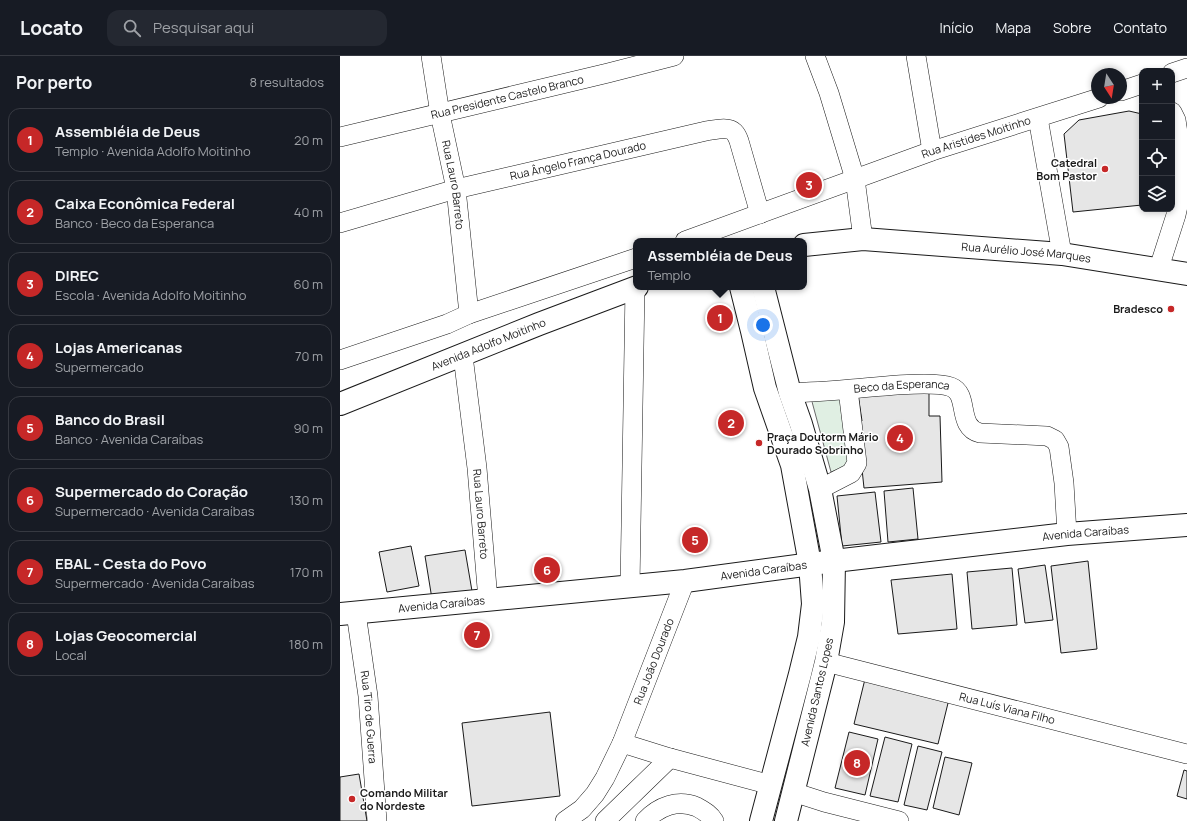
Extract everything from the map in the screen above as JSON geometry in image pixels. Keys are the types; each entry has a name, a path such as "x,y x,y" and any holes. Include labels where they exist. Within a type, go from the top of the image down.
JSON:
{"main road":[{"name":"Rua Aurélio José Marques","path":"863,238 1062,254 1160,268 1187,274"},
{"path":"807,245 863,238"},
{"name":"Avenida Adolfo Moitinho","path":"340,404 463,356 539,324 633,288"},
{"name":"Avenida Santos Lopes","path":"742,290 765,388 792,465 810,564 813,604 809,637 761,821"},
{"name":"Avenida Santos Lopes","path":"764,290 790,393 801,424 820,489 834,561 833,622 826,662 786,821"},
{"name":"Avenida Caraíbas","path":"348,614 685,581 834,561 1067,534 1187,525"}],"street":[{"name":"Rua Lauro Barreto","path":"430,56 440,114 456,189 469,314"},
{"name":"Rua Presidente Castelo Branco","path":"340,137 440,114 674,56"},
{"path":"815,56 829,93 855,179 863,238"},
{"path":"916,56 932,151"},
{"path":"1175,73 1187,68"},
{"path":"1127,89 1139,85"},
{"name":"Rua Aristides Moitinho","path":"855,179 932,151 1091,101"},
{"path":"1038,118 1062,254"},
{"path":"1160,268 1176,215 1184,172 1175,118"},
{"name":"Rua Ângelo França Dourado","path":"340,223 456,189 706,131 729,129 734,132 739,141 760,214"},
{"path":"693,238 855,179"},
{"path":"340,360 447,324 469,314 633,259"},
{"path":"630,586 636,290"},
{"name":"Rua Lauro Barreto","path":"463,356 477,468 488,600"},
{"name":"Beco da Esperanca","path":"790,393 848,390 906,384 935,384 951,387 959,393 966,422 973,431 980,433 1047,436 1055,440 1059,447 1064,483 1067,534"},
{"path":"820,489 851,472 857,463 848,390"},
{"name":"Rua João Dourado","path":"565,821 582,809 595,794 605,778 622,742 685,581"},
{"name":"Rua Tiro de Guerra","path":"348,614 368,696 377,821"},
{"name":"Rua Luís Viana Filho","path":"826,662 1187,754"},
{"path":"622,742 670,758 771,785"},
{"path":"605,821 670,758"},
{"path":"793,792 899,821"},
{"path":"645,821 660,809 671,804 676,812 689,804 706,811 714,821"}],"green space":[{"path":"844,396 853,464 831,472 811,398"}],"building":[{"name":"Catedral Bom Pastor","path":"1129,111 1139,113 1139,205 1073,212 1064,134 1079,120"},
{"path":"929,390 929,416 940,416 942,482 864,488 857,422 862,421 858,394"},
{"path":"913,488 918,539 888,542 884,491"},
{"path":"875,492 881,542 842,546 837,496"},
{"path":"411,546 419,586 387,592 379,552"},
{"path":"465,550 472,591 432,599 425,556"},
{"path":"1088,561 1097,649 1061,653 1051,566"},
{"path":"1045,565 1053,620 1025,623 1018,569"},
{"path":"1012,568 1017,625 972,629 967,572"},
{"path":"952,574 957,629 898,634 891,580"},
{"path":"865,679 949,699 938,744 854,724"},
{"path":"550,712 560,796 472,806 462,723"},
{"path":"849,732 878,739 865,795 835,788"},
{"path":"885,737 912,744 898,802 870,796"},
{"path":"918,746 942,752 927,810 904,805"},
{"path":"945,757 972,763 959,815 933,808"},
{"path":"1184,770 1187,771 1187,799 1177,796"},
{"name":"Comando Militar do Nordeste","path":"359,774 367,821 340,821 340,777"}],"place":[{"name":"Catedral Bom Pastor","path":"1105,169"},
{"name":"DIREC","path":"809,185"},
{"name":"Bradesco","path":"1171,309"},
{"name":"Assembléia de Deus","path":"720,318"},
{"name":"Caixa Econômica Federal","path":"731,423"},
{"name":"Lojas Americanas","path":"900,438"},
{"name":"Praça Doutorm Mário Dourado Sobrinho","path":"759,443"},
{"name":"Banco do Brasil","path":"695,540"},
{"name":"Supermercado do Coração","path":"547,570"},
{"name":"EBAL - Cesta do Povo","path":"477,635"},
{"name":"Lojas Geocomercial","path":"857,763"},
{"name":"Comando Militar do Nordeste","path":"352,799"}]}
